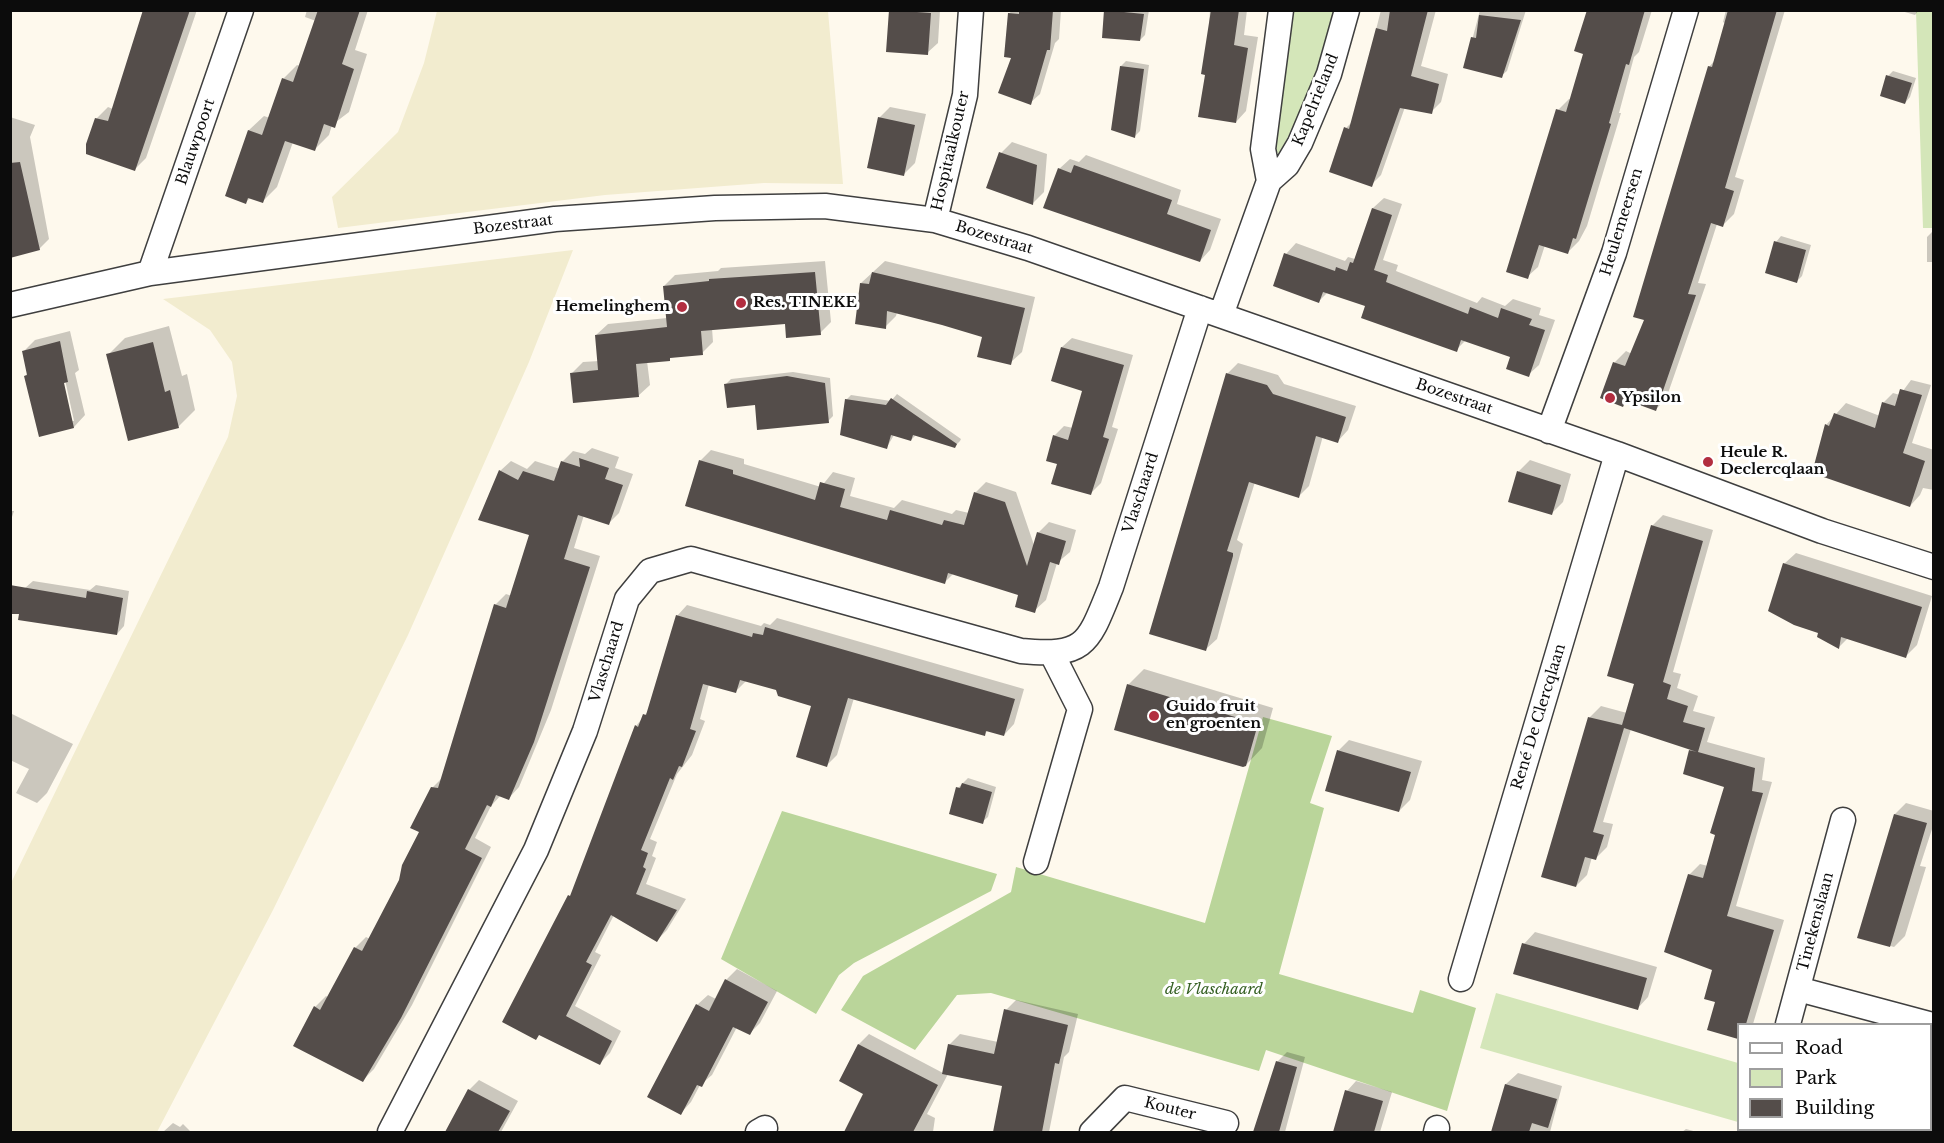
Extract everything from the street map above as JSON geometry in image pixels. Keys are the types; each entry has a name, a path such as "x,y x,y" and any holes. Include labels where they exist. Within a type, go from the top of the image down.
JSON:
{"street":[{"name":"Blauwpoort","path":"150,273 241,10"},
{"name":"Hospitaalkouter","path":"935,220 965,95 971,10"},
{"path":"1269,181 1263,149 1281,10"},
{"name":"Kapelrieland","path":"1210,311 1269,181 1287,165 1300,143 1329,74 1347,10"},
{"name":"Heulemeersen","path":"1549,431 1614,253 1686,10"},
{"name":"Bozestraat","path":"10,305 150,273 555,219 693,210 825,206 935,220 1028,248 1210,311 1617,454 1822,531 1934,567"},
{"name":"Vlaschaard","path":"390,1132 536,850 585,731 627,599 650,571 691,559 993,644 1053,654 1078,646 1095,626 1111,587 1210,311"},
{"name":"René De Clercqlaan","path":"1461,979 1617,454"},
{"path":"1036,862 1080,710 1053,654"},
{"name":"Tinekenslaan","path":"1788,1023 1843,820"},
{"path":"1798,989 1924,1023"},
{"name":"Kouter","path":"1092,1132 1125,1098 1226,1123"}],"shaded area":[{"path":"437,11 828,11 843,184 764,183 605,195 338,228 332,197 398,132 424,63"},
{"path":"573,250 529,362 408,635 273,910 157,1132 11,1132 11,883 228,437 237,396 232,362 210,330 163,299"}],"green space":[{"path":"1294,11 1336,11 1320,68 1306,102 1279,154 1274,150"},
{"path":"1916,11 1933,11 1933,228 1923,228"},
{"name":"de Vlaschaard","path":"1263,717 1332,736 1310,803 1324,808 1279,974 1413,1013 1420,990 1476,1008 1447,1111 1266,1050 1259,1071 991,993 957,995 915,1050 841,1010 863,976 1011,892 1016,867 1205,923"},
{"path":"782,811 997,874 991,891 854,963 839,975 816,1014 721,959"},
{"path":"1496,993 1737,1063 1737,1122 1480,1048"}],"building":[{"path":"143,10 190,10 135,171 86,154 86,144 95,118 108,121"},
{"path":"318,10 360,10 342,64 354,69 335,128 324,124 315,151 285,141 263,203 248,198 246,204 225,196 248,130 262,135 282,78 293,82"},
{"path":"889,10 931,13 928,55 886,52"},
{"path":"1019,10 1053,10 1050,50 1047,50 1031,105 998,93 1011,58 1004,57 1008,13 1019,14"},
{"path":"1104,10 1144,14 1140,41 1102,38"},
{"path":"1211,10 1239,10 1234,45 1248,48 1236,123 1198,117 1205,75 1201,74"},
{"path":"1390,10 1428,10 1411,76 1439,84 1432,114 1400,108 1372,187 1329,172 1344,127 1349,129 1376,28 1387,31"},
{"path":"1587,10 1645,10 1629,65 1626,64 1609,123 1611,124 1576,239 1573,238 1568,254 1539,245 1528,279 1506,272 1556,109 1566,112 1583,54 1574,51"},
{"path":"1728,10 1777,10 1725,188 1734,191 1723,227 1711,223 1688,294 1696,295 1656,411 1626,400 1623,407 1600,398 1613,362 1625,366 1644,320 1633,317 1708,66 1712,67"},
{"path":"1479,15 1521,20 1502,78 1463,68 1471,37 1476,38"},
{"path":"1120,66 1144,69 1135,138 1111,130"},
{"path":"1886,75 1912,83 1905,104 1880,96"},
{"path":"878,117 915,125 904,176 867,168"},
{"path":"999,152 1037,165 1033,205 986,188"},
{"path":"20,162 40,250 10,258 10,163"},
{"path":"1074,165 1172,200 1167,214 1211,230 1200,262 1043,208 1058,168 1071,173"},
{"path":"1372,208 1392,215 1374,270 1388,275 1386,282 1468,314 1470,307 1498,318 1501,308 1532,319 1529,325 1545,330 1529,377 1506,369 1510,357 1461,340 1457,352 1361,318 1365,306 1323,292 1319,303 1273,286 1284,253 1335,271 1336,267 1347,271 1350,262 1353,263"},
{"path":"1774,241 1806,250 1797,283 1765,273"},
{"path":"815,272 821,335 786,338 785,324 701,331 703,355 636,364 639,397 573,403 570,373 598,370 595,335 667,327 663,286 709,281 709,279"},
{"path":"872,272 1025,308 1011,365 977,357 982,337 942,325 887,311 886,329 855,324 860,283 869,284"},
{"path":"60,341 68,382 64,383 74,428 39,437 24,376 27,375 22,351"},
{"path":"153,342 165,392 170,390 179,428 128,441 106,354"},
{"path":"1061,347 1124,365 1103,437 1109,439 1091,495 1051,484 1057,464 1046,461 1053,435 1068,440 1082,391 1051,381"},
{"path":"1226,373 1267,385 1273,394 1346,417 1338,443 1316,436 1299,498 1249,482 1227,551 1233,553 1233,556 1206,651 1149,634"},
{"path":"787,376 825,383 829,423 757,430 755,405 727,408 724,384"},
{"path":"1900,389 1922,395 1903,453 1925,461 1910,507 1812,473 1825,424 1829,426 1834,413 1875,428 1882,402 1895,406"},
{"path":"891,398 957,444 955,448 913,435 911,441 891,435 887,449 840,435 845,399 886,405"},
{"path":"579,458 609,468 605,479 623,485 609,525 578,515 564,559 590,567 534,742 509,800 496,795 491,807 487,805 465,849 482,858 401,1018 363,1082 293,1046 314,1006 320,1010 354,947 362,951 399,880 402,865 419,832 410,828 431,787 438,788 494,604 506,608 529,535 478,520 499,470 518,480 523,471 554,481 561,461 580,467"},
{"path":"699,460 733,470 733,474 815,500 820,482 845,489 840,507 887,520 890,510 942,525 944,520 964,525 974,492 1005,502 1027,566 1037,532 1066,541 1059,565 1050,562 1035,613 1015,607 1018,595 948,573 945,584 685,506"},
{"path":"1517,471 1561,485 1552,515 1508,502"},
{"path":"1651,525 1703,541 1663,682 1671,685 1667,699 1688,706 1683,722 1705,728 1698,752 1755,768 1752,791 1763,793 1727,916 1774,930 1746,1023 1737,1023 1737,1039 1707,1030 1715,1002 1704,999 1712,970 1664,952 1688,874 1703,878 1715,835 1710,833 1724,787 1683,774 1689,750 1697,752 1624,728 1593,832 1604,835 1596,860 1585,857 1576,887 1541,877 1588,717 1622,725 1634,684 1607,676"},
{"path":"1783,563 1922,607 1906,658 1841,637 1839,649 1817,637 1818,633 1794,625 1768,611"},
{"path":"10,585 86,598 87,591 123,598 117,635 18,620 19,614 10,614"},
{"path":"676,615 752,637 753,633 763,635 765,627 1015,699 1004,736 986,731 985,736 848,698 827,767 796,757 811,706 778,696 776,690 740,680 736,693 703,684 690,729 696,731 682,767 679,766 673,780 670,778 641,850 648,853 643,867 646,869 636,894 677,910 657,942 611,915 586,962 592,965 566,1016 612,1041 600,1065 539,1035 536,1040 502,1022 568,895 570,896 635,725 638,727 643,714 646,715"},
{"path":"1127,684 1258,724 1246,766 1114,730"},
{"path":"1337,750 1411,772 1399,812 1325,791"},
{"path":"962,783 992,792 983,824 949,814 956,787 960,788"},
{"path":"1894,814 1927,823 1890,947 1857,938"},
{"path":"1522,943 1647,978 1638,1010 1513,974"},
{"path":"725,979 768,1002 750,1035 733,1027 702,1087 697,1085 681,1115 647,1097 696,1004 709,1011"},
{"path":"1004,1009 1068,1025 1059,1064 1055,1063 1042,1132 993,1132 1002,1086 942,1074 948,1044 994,1054"},
{"path":"858,1044 938,1085 913,1132 844,1132 863,1094 839,1081"},
{"path":"1276,1061 1297,1067 1279,1132 1253,1132"},
{"path":"1505,1084 1557,1099 1548,1128 1532,1123 1529,1132 1491,1132"},
{"path":"468,1089 510,1111 498,1132 445,1132"},
{"path":"1345,1090 1383,1101 1374,1132 1333,1132"}],"place":[{"name":"Res. TINEKE","path":"741,303"},
{"name":"Hemelinghem","path":"682,307"},
{"name":"Ypsilon","path":"1610,398"},
{"name":"Heule R. Declercqlaan","path":"1708,462"},
{"name":"Guido fruit en groenten","path":"1154,716"}]}
